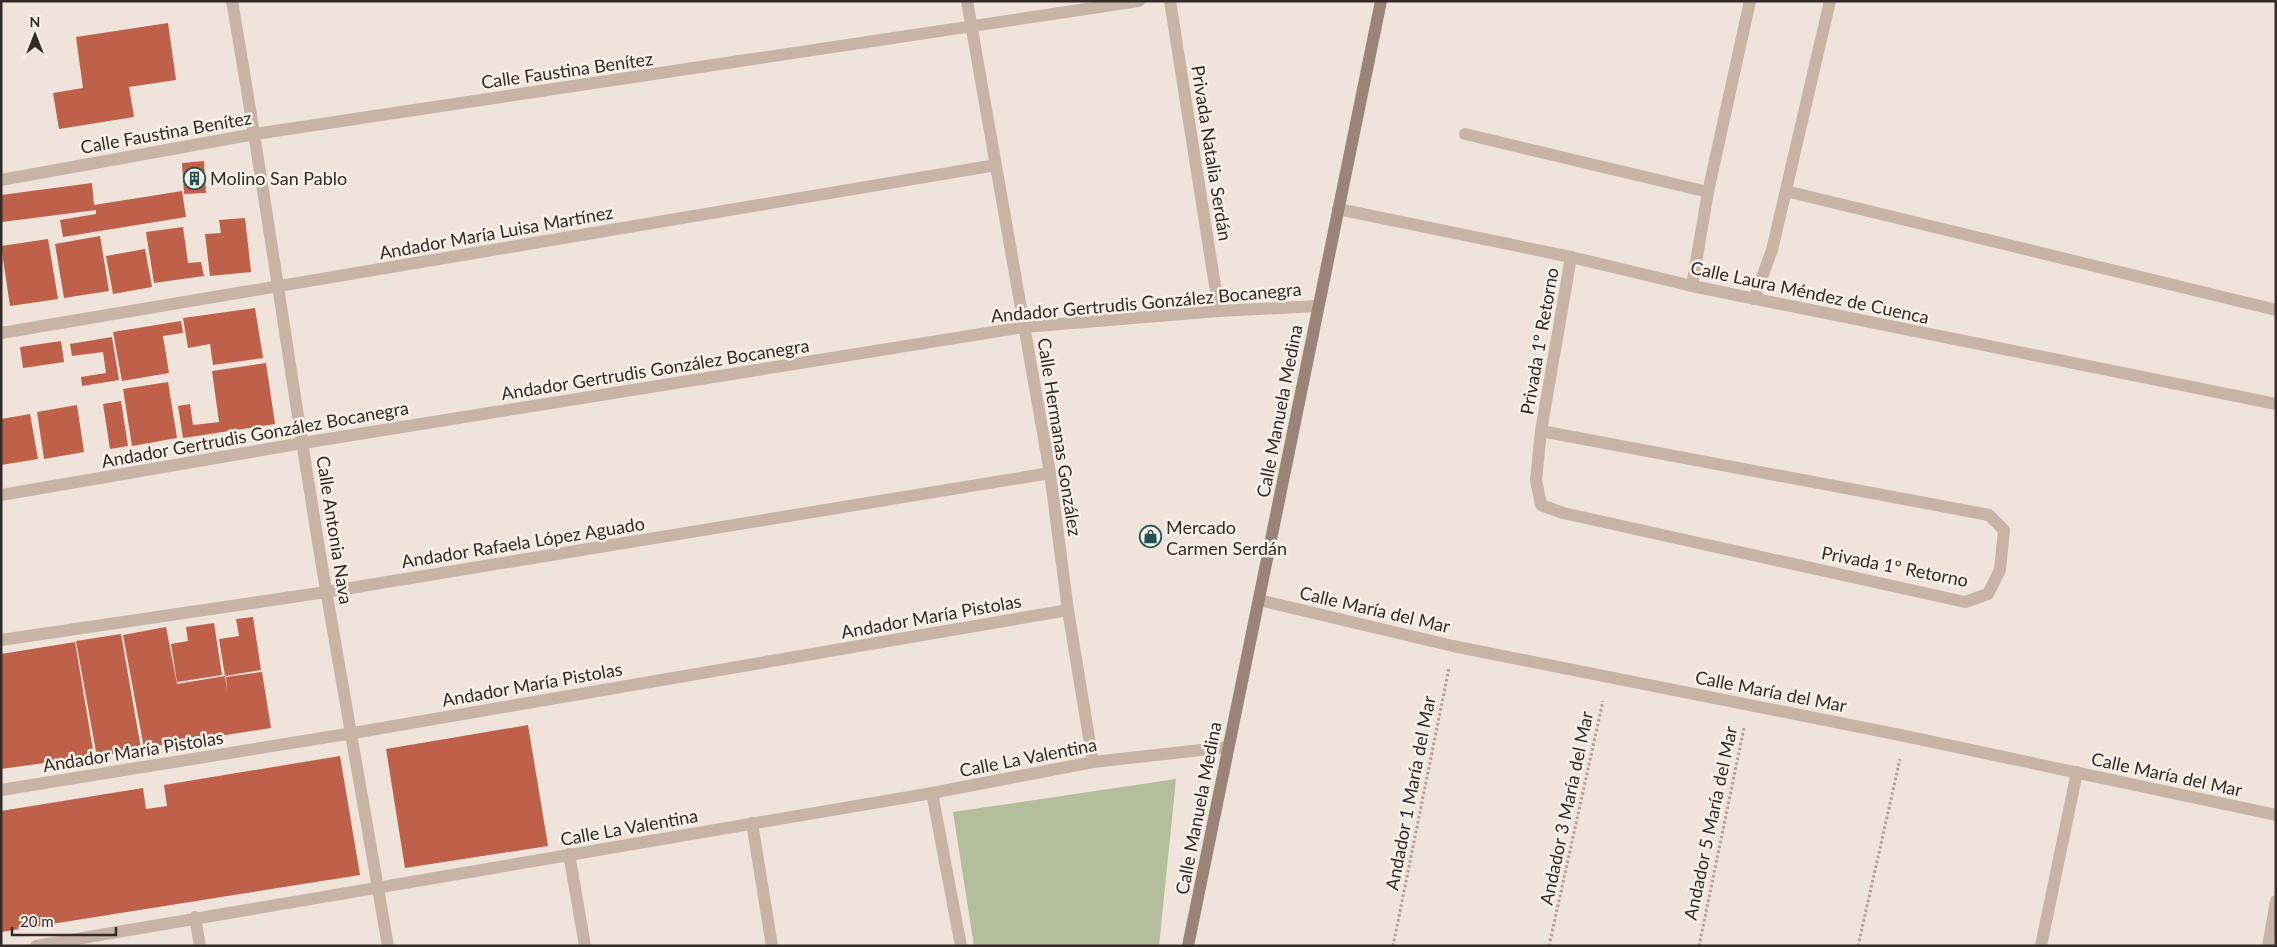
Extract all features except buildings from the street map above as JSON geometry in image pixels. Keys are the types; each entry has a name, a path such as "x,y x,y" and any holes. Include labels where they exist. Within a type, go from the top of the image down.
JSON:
{"street":[{"name":"Calle Antonia Nava","path":"232,1 256,134 326,592 353,732 388,946"},
{"name":"Calle Hermanas González","path":"967,1 1050,473 1068,610 1093,762"},
{"name":"Calle Faustina Benítez","path":"1,180 256,134 972,28 1139,1"},
{"name":"Privada Natalia Serdán","path":"1170,1 1218,311"},
{"name":"Calle Manuela Medina","path":"1188,946 1317,306 1381,1"},
{"path":"1692,286 1708,192 1750,1"},
{"path":"1754,299 1772,250 1830,1"},
{"path":"1465,134 1708,192"},
{"name":"Andador María Luisa Martínez","path":"1,333 996,165"},
{"path":"1786,191 2276,310"},
{"name":"Calle Laura Méndez de Cuenca","path":"1338,209 1754,299 2276,404"},
{"name":"Privada 1º Retorno","path":"1541,431 1990,514 2004,530 2000,570 1988,594 1965,602 1563,513 1541,505 1536,480 1541,431 1571,258"},
{"name":"Andador Gertrudis González Bocanegra","path":"1,495 303,443 1024,327 1218,311 1317,306"},
{"name":"Andador Rafaela López Aguado","path":"1,640 326,592 1050,473"},
{"name":"Calle María del Mar","path":"1259,600 1453,646 1905,736 2276,815"},
{"name":"Andador María Pistolas","path":"1,790 1068,610"},
{"name":"Calle La Valentina","path":"36,946 195,917 378,888 569,854 932,794 1093,762 1228,747"},
{"path":"2040,946 2077,772"},
{"path":"932,794 961,946"},
{"path":"752,823 772,946"},
{"path":"569,854 584,946"},
{"path":"2268,946 2276,901"},
{"path":"195,917 200,946"}],"path":[{"name":"Andador 1 María del Mar","path":"1393,946 1453,646"},
{"name":"Andador 3 María del Mar","path":"1549,946 1609,676"},
{"name":"Andador 5 María del Mar","path":"1698,946 1749,706"},
{"path":"1858,946 1905,736"}],"green space":[{"path":"1176,779 1159,946 974,946 953,812"}],"place":[{"name":"Molino San Pablo","path":"194,178"},
{"name":"Mercado Carmen Serdán","path":"1150,537"}]}
